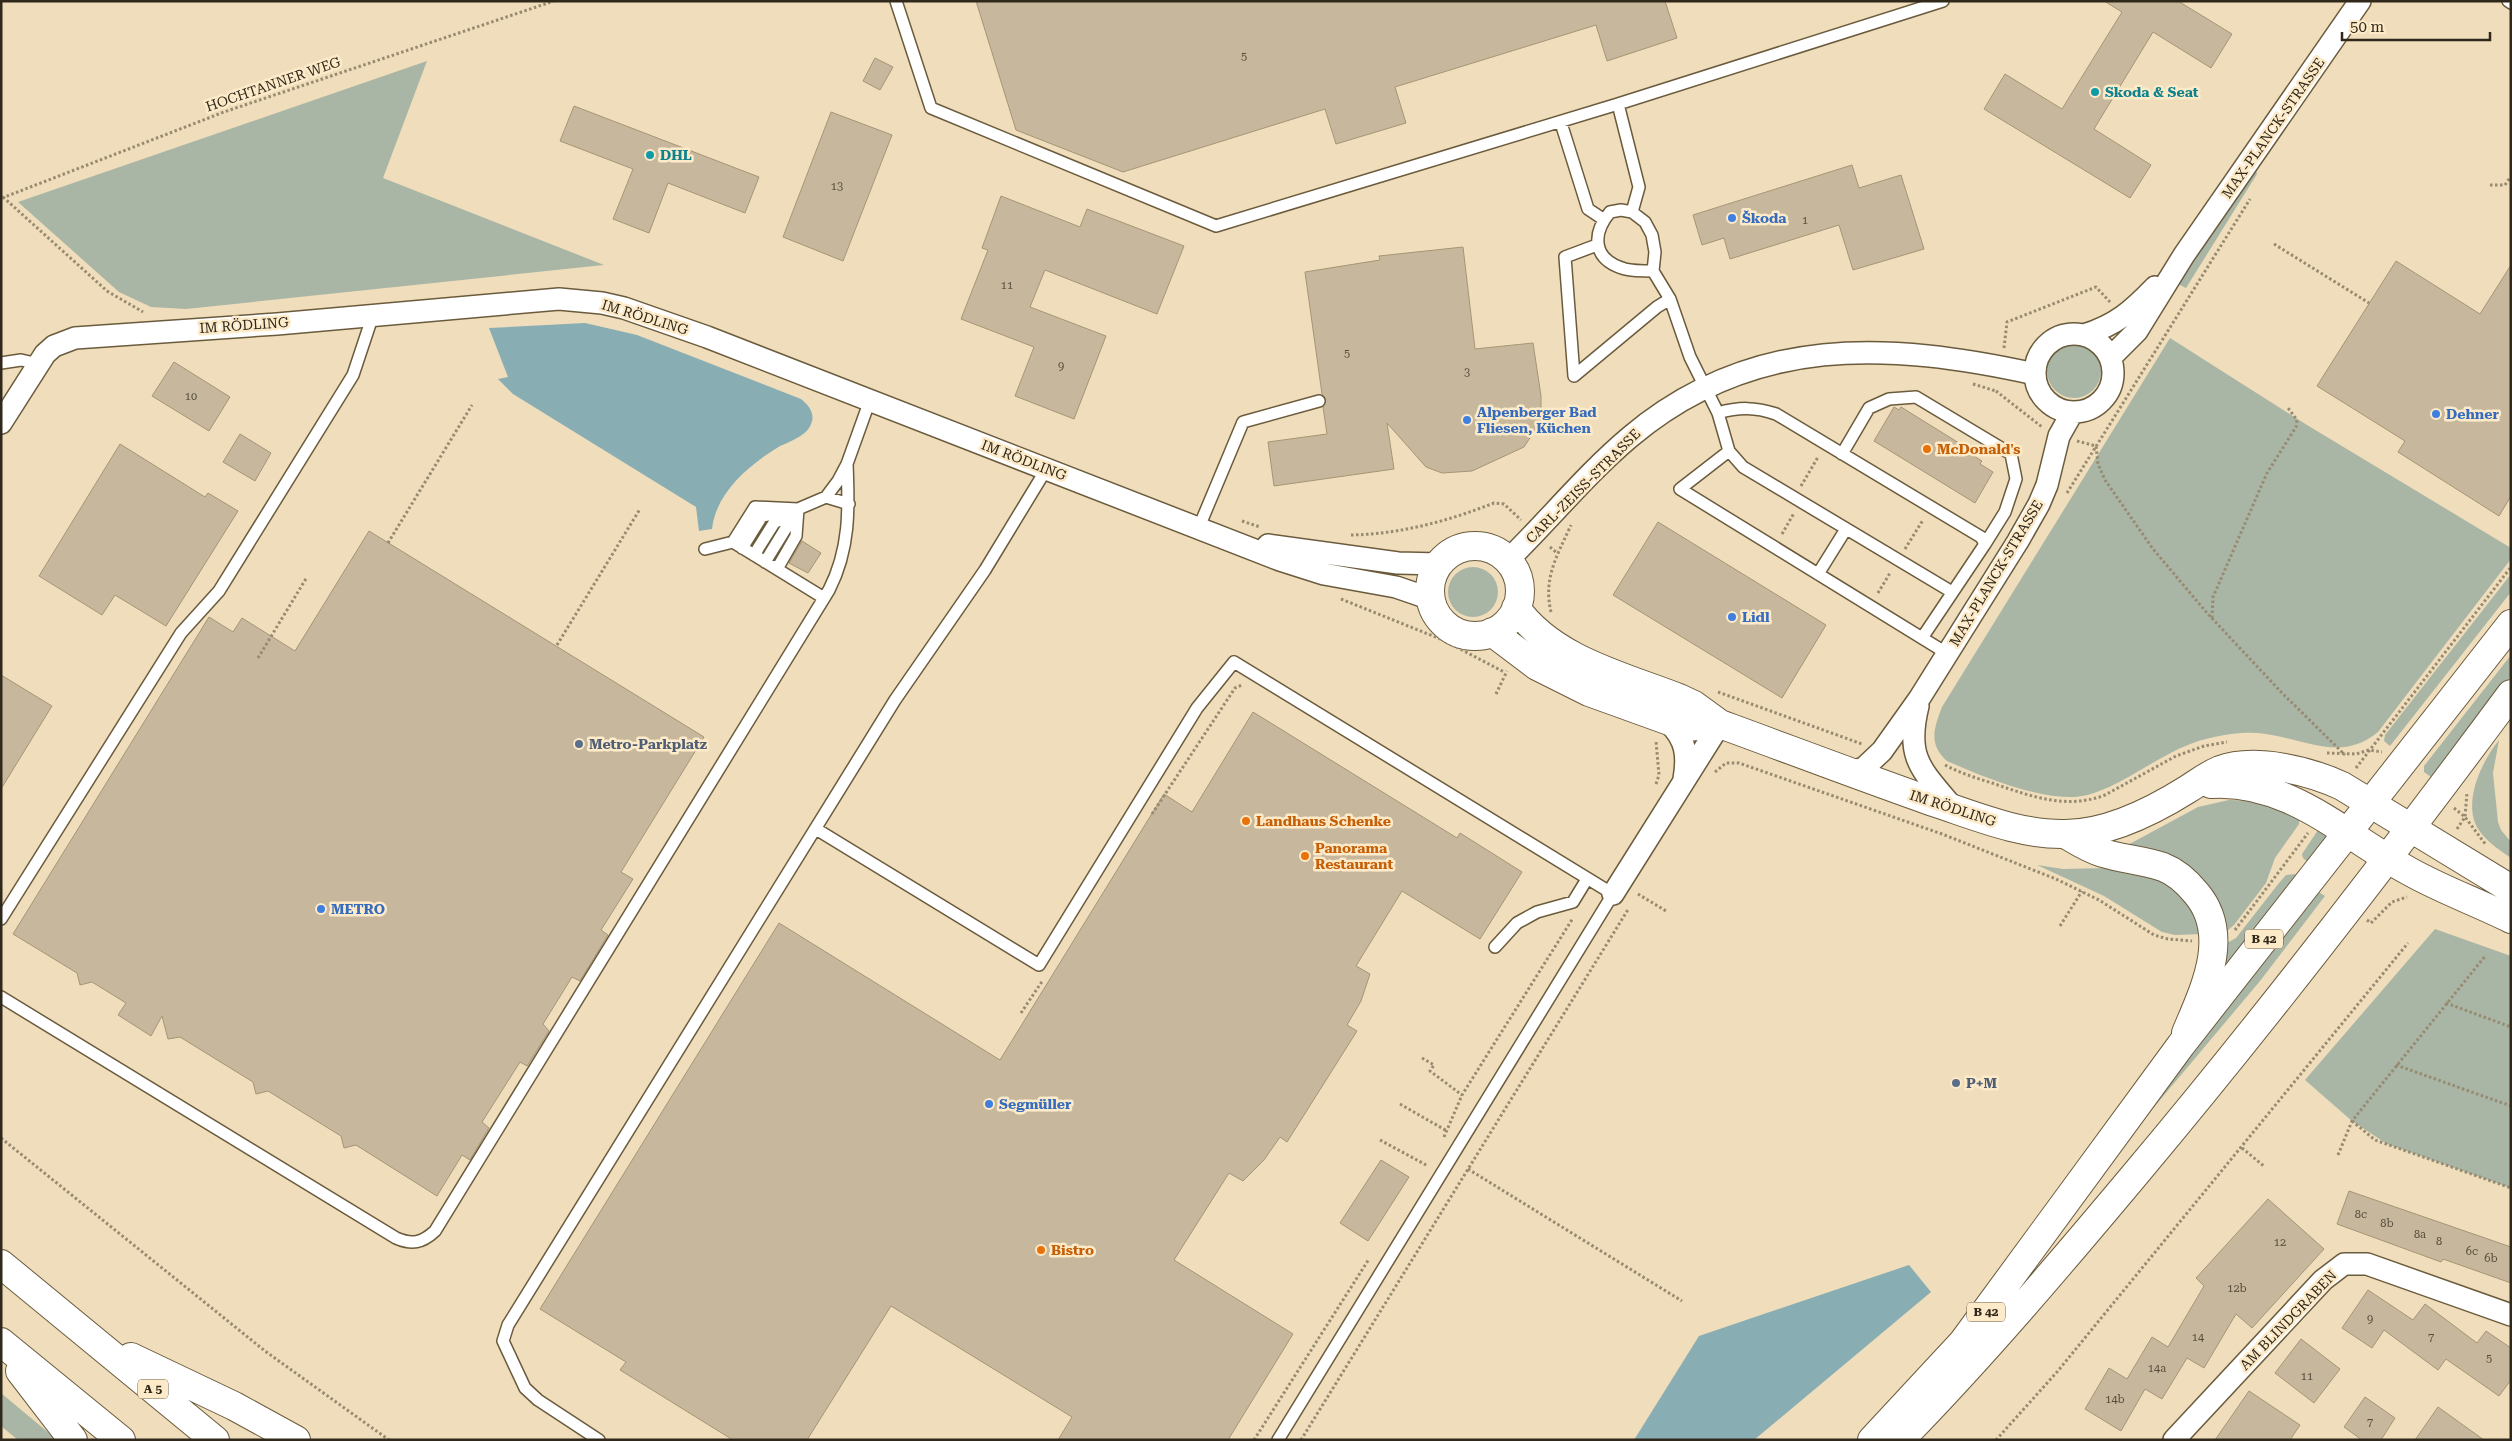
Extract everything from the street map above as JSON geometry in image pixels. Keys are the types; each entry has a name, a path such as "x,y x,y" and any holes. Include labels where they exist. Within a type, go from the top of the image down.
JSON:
{"main road":[{"path":"1478,546 1489,548 1508,560 1519,582 1516,608 1506,622 1492,632 1465,635 1453,630 1438,616 1430,599 1430,586 1438,564 1456,550 1478,546"},
{"name":"IM RÖDLING","path":"1516,608 1538,633 1564,651 1679,698 1720,724 1954,809 2025,830 2065,834 2107,828 2128,820 2222,769 2254,765 2313,775 2342,786 2511,888"},
{"name":"B 42","path":"1872,1440 1963,1342 2181,1045 2511,624"},
{"name":"IM RÖDLING","path":"1492,632 1537,666 1565,682 1663,730 1720,724"},
{"name":"B 42","path":"1900,1440 1977,1360 2070,1253 2263,1019 2411,828 2511,694"},
{"name":"IM RÖDLING","path":"2188,789 2228,783 2261,787 2290,798 2424,880 2511,919"},
{"path":"2065,834 2102,853 2153,864 2179,876 2200,898 2210,917 2214,940 2210,969 2181,1045"},
{"name":"A 5","path":"1,1264 215,1440"},
{"path":"91,1338 234,1406 296,1440"},
{"path":"1,1344 73,1440"},
{"path":"1,1344 121,1440"}],"street":[{"name":"MAX-PLANCK-STRASSE","path":"2110,358 2130,323 2184,255 2360,1"},
{"name":"IM RÖDLING","path":"1,423 39,364 54,346 75,338 373,315 536,299 602,302 663,321 1301,567 1324,574 1396,587 1430,599"},
{"name":"MAX-PLANCK-STRASSE","path":"2084,335 2130,323"},
{"path":"2068,334 2084,335 2100,343 2110,358 2113,370 2112,382 2108,393 2090,409 2072,413 2058,409 2044,399 2036,383 2035,374 2040,354 2054,339 2068,334"},
{"name":"CARL-ZEISS-STRASSE","path":"1508,560 1630,437 1665,411 1706,388 1767,365 1797,357 1845,352 1923,355 2035,374"},
{"name":"MAX-PLANCK-STRASSE","path":"1850,772 1864,768 1882,751 1920,699 1948,654 2039,504 2047,485 2059,436 2072,413"},
{"name":"IM RÖDLING","path":"1235,541 1398,563 1438,564"},
{"name":"MAX-PLANCK-STRASSE","path":"1920,699 1912,731 1914,751 1926,775 1954,809"},
{"path":"1613,894 1720,724"},
{"path":"1663,730 1677,730 1684,745 1686,756 1684,781"},
{"name":"AM BLINDGRABEN","path":"2174,1440 2323,1280 2344,1264 2368,1264 2511,1315"}],"lane":[{"path":"896,1 931,108 1216,226 1560,123 1943,1"},
{"path":"1618,104 1639,187 1632,212"},
{"path":"1560,123 1588,209 1603,219"},
{"path":"1652,271 1626,269 1610,262 1602,254 1598,245 1597,230 1603,219 1610,212 1621,210 1632,212 1645,222 1652,235 1655,252 1652,271 1670,300 1690,357 1718,413 1729,451 1744,468 1952,592"},
{"path":"1598,245 1564,257 1574,376 1657,307 1670,300"},
{"path":"1,919 180,633 219,591 353,375 373,315"},
{"path":"1,363 21,360 39,364"},
{"path":"1842,454 1869,408 1889,399 1916,397 2010,454 2016,478 2005,512 1983,540 1922,638"},
{"path":"754,555 774,522 826,497 848,464 870,400"},
{"path":"1199,527 1243,422 1319,402"},
{"path":"1718,413 1754,407 1776,414 1983,540"},
{"path":"1729,451 1680,490 1948,654"},
{"path":"1,997 396,1238 406,1242 417,1243 426,1238 440,1222 824,598 842,559 847,535 849,504 848,464"},
{"path":"599,1440 538,1400 525,1388 502,1341 508,1325 895,700 985,570 1047,468"},
{"path":"826,497 849,504"},
{"path":"738,545 755,507 798,509"},
{"path":"765,562 798,509"},
{"path":"776,569 796,536 798,509"},
{"path":"1818,574 1846,529"},
{"path":"705,549 738,545 824,598"},
{"path":"816,829 1039,965 1197,708 1234,662 1613,894 1278,1440"},
{"path":"1495,948 1517,922 1537,912 1573,902 1587,879"}],"path":[{"name":"HOCHTANNER WEG","path":"2,198 224,112 554,1"},
{"path":"2490,185 2504,186 2511,176"},
{"path":"2065,496 2254,192"},
{"path":"2,198 107,291 127,304 150,315"},
{"path":"2274,244 2369,303"},
{"path":"2096,446 2050,432 1996,391 2002,367 2007,322 2096,287 2155,353"},
{"path":"388,543 472,405"},
{"path":"2212,618 2213,596 2267,473 2296,427 2297,420 2288,408"},
{"path":"1774,547 1826,444"},
{"path":"2096,446 2098,464 2105,480 2153,549 2212,618 2282,693 2345,755"},
{"path":"1347,535 1410,528 1460,516 1494,503 1504,504"},
{"path":"557,646 640,509"},
{"path":"1552,617 1548,600 1548,578 1556,553 1572,524"},
{"path":"2394,718 2511,567"},
{"path":"258,658 307,577"},
{"path":"1337,598 1443,640 1506,673 1496,694"},
{"path":"1147,822 1235,688 1243,685 1251,686"},
{"path":"1714,690 1882,751"},
{"path":"1652,791 1659,775 1655,744 1663,730"},
{"path":"1938,760 1955,770 2033,797"},
{"path":"1711,779 1715,772 1726,764 1738,763 1942,834 2082,891 2154,935 2184,942 2214,940 2226,936 2237,929 2289,861"},
{"path":"2465,817 2490,848"},
{"path":"1301,1440 1642,886"},
{"path":"2060,926 2082,891"},
{"path":"1638,894 1666,911"},
{"path":"1423,1174 1438,1150 1462,1095 1580,907 1573,902"},
{"path":"1996,1440 2057,1372 2408,943"},
{"path":"2338,1155 2352,1122 2486,955"},
{"path":"1021,1013 1049,972"},
{"path":"2446,1003 2511,1027"},
{"path":"1422,1058 1434,1065 1430,1071 1462,1095"},
{"path":"2396,1065 2511,1106"},
{"path":"1400,1104 1447,1131"},
{"path":"2352,1122 2375,1140 2511,1188"},
{"path":"1,1138 264,1351 389,1440"},
{"path":"1380,1140 1428,1166"},
{"path":"2242,1148 2266,1167"},
{"path":"1438,1150 1682,1301"},
{"path":"1254,1440 1370,1257"}],"green space":[{"path":"427,61 383,178 604,265 186,309 151,307 119,292 18,202"},
{"path":"2256,170 2257,174 2186,288 2176,283"},
{"path":"2170,338 2307,425 2511,548 2511,559 2378,732 2365,741 2351,746 2338,747 2310,744 2259,733 2221,736 2189,744 2106,788 2074,797 2043,794 2026,790 1993,780 1947,761 1937,748 1934,736 1942,707"},
{"path":"2074,344 2084,346 2093,352 2099,361 2101,371 2099,381 2093,390 2084,396 2074,398 2064,396 2055,390 2049,381 2047,371 2049,361 2055,352 2064,346"},
{"path":"1473,567 1483,569 1491,574 1496,582 1498,592 1496,602 1491,610 1483,615 1473,617 1463,615 1455,610 1450,602 1448,592 1450,582 1455,574 1463,569"},
{"path":"2511,574 2511,592 2390,746 2384,741 2385,735"},
{"path":"2511,655 2511,676 2455,750 2431,777 2424,772 2424,766"},
{"path":"2499,740 2493,773 2498,822 2501,830 2511,842 2511,858 2481,834 2475,823 2473,813 2472,801 2477,779 2487,758"},
{"path":"2229,800 2248,801 2274,807 2299,818 2299,824 2275,858 2266,883 2234,925 2228,930 2220,932 2219,923 2124,847 2198,807"},
{"path":"2318,830 2326,836 2326,843 2310,864 2303,858 2302,854"},
{"path":"2037,865 2063,869 2108,868 2147,871 2189,898 2203,934 2175,935 2162,932 2104,896"},
{"path":"2295,874 2299,878 2218,983 2227,943 2236,938 2286,875"},
{"path":"2317,891 2325,896 2260,981 2144,1119 2140,1117"},
{"path":"2435,929 2511,956 2511,1188 2387,1144 2352,1121 2305,1080"},
{"path":"1,1393 55,1440 18,1440 1,1426"}],"water":[{"path":"585,323 637,335 801,399 811,412 811,424 804,434 780,446 746,470 727,491 720,503 712,529 699,531 696,507 513,394 498,379 508,377 489,328"},
{"path":"1909,1265 1931,1292 1754,1440 1634,1440 1699,1336"}],"building":[{"path":"976,1 1665,1 1677,38 1607,61 1596,25 1395,87 1406,123 1336,144 1325,109 1123,172 1016,130"},
{"name":"Skoda & Seat","path":"2104,1 2178,1 2232,34 2211,68 2153,32 2094,129 2151,165 2130,198 1984,109 2005,74 2062,109 2122,12"},
{"path":"875,58 893,67 880,90 863,81"},
{"name":"DHL","path":"574,106 759,177 745,213 668,183 649,233 613,219 633,169 560,141"},
{"path":"831,112 892,135 843,261 783,237"},
{"path":"1852,165 1859,188 1901,175 1924,249 1853,270 1839,225 1730,259 1724,238 1702,245 1693,215"},
{"path":"1001,196 1080,227 1087,209 1184,246 1157,314 1045,270 1030,307 1106,336 1074,419 1015,396 1034,347 961,319 988,250 982,248"},
{"path":"1463,247 1475,349 1533,343 1541,396 1541,421 1524,447 1472,471 1442,473 1426,467 1387,423 1394,469 1274,486 1268,442 1327,434 1323,407 1326,399 1322,394 1305,272 1380,260 1379,256"},
{"name":"Dehner","path":"2396,261 2480,314 2511,265 2511,496 2499,516 2398,452 2405,441 2317,386"},
{"path":"174,362 230,397 209,431 152,396"},
{"name":"McDonald's","path":"1894,407 1899,410 1901,407 1967,448 1965,451 1982,461 1980,464 1993,472 1975,503 1874,441"},
{"path":"240,434 271,453 255,481 223,462"},
{"path":"120,444 205,497 208,493 238,511 166,626 115,595 102,615 39,576"},
{"name":"Lidl","path":"1658,522 1826,625 1782,698 1613,595"},
{"name":"METRO","path":"369,531 704,737 621,872 633,879 601,930 608,935 580,981 572,977 543,1024 549,1031 527,1066 520,1062 482,1122 489,1128 470,1160 462,1155 437,1196 356,1145 344,1148 341,1136 268,1091 256,1094 253,1082 180,1037 168,1039 162,1016 151,1036 118,1015 126,1003 92,982 80,985 77,973 13,934 209,617 233,632 242,618 295,651"},
{"path":"802,541 821,553 808,573 789,563"},
{"path":"1,675 52,706 1,789"},
{"name":"Segmüller","path":"1253,712 1457,838 1460,833 1522,872 1480,939 1402,891 1356,966 1370,974 1361,1001 1347,1025 1357,1031 1287,1142 1280,1137 1264,1160 1243,1181 1229,1173 1174,1260 1293,1334 1228,1440 1058,1440 1072,1417 891,1306 807,1440 733,1440 620,1370 626,1362 540,1309 779,923 1000,1060 1164,794 1192,812"},
{"path":"1381,1160 1409,1177 1368,1241 1340,1223"},
{"path":"2349,1191 2511,1247 2511,1283 2443,1259 2441,1262 2337,1224"},
{"path":"2268,1199 2324,1249 2252,1328 2236,1314 2204,1368 2187,1358 2162,1399 2145,1389 2121,1431 2085,1409 2109,1368 2127,1379 2152,1337 2168,1347 2204,1286 2196,1278"},
{"path":"2368,1290 2413,1320 2425,1304 2477,1343 2486,1331 2511,1348 2511,1380 2499,1396 2446,1359 2438,1370 2384,1330 2372,1348 2342,1328"},
{"path":"2301,1339 2340,1369 2314,1403 2275,1373"},
{"path":"2249,1391 2300,1425 2290,1440 2215,1440"},
{"path":"2365,1397 2395,1418 2381,1440 2362,1440 2344,1427"},
{"path":"2438,1407 2484,1440 2415,1440"}],"place":[{"name":"Skoda & Seat","path":"2095,92"},
{"name":"DHL","path":"650,155"},
{"name":"Škoda","path":"1732,218"},
{"name":"Dehner","path":"2436,414"},
{"name":"Alpenberger Bad Fliesen, Küchen","path":"1467,420"},
{"name":"McDonald's","path":"1927,449"},
{"name":"Lidl","path":"1732,617"},
{"name":"Metro-Parkplatz","path":"579,744"},
{"name":"Landhaus Schenke","path":"1246,821"},
{"name":"Panorama Restaurant","path":"1305,856"},
{"name":"METRO","path":"321,909"},
{"name":"P+M","path":"1956,1083"},
{"name":"Segmüller","path":"989,1104"},
{"name":"Bistro","path":"1041,1250"}]}
